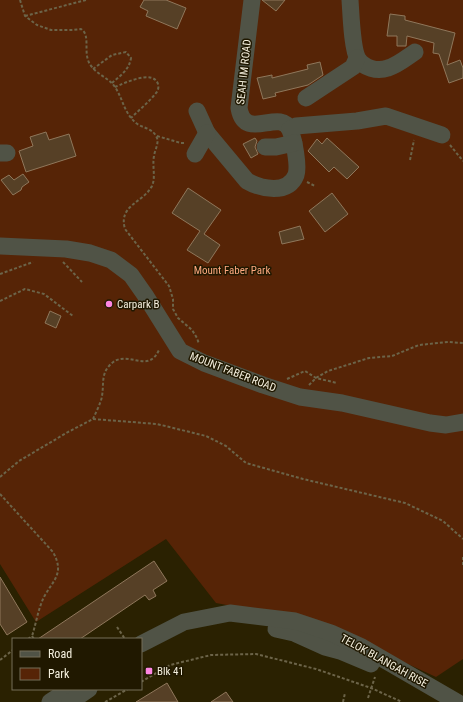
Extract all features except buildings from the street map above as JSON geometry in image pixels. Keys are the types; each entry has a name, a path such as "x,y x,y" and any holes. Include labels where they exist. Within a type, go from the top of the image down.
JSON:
{"street":[{"name":"SEAH IM ROAD","path":"252,0 239,108 240,113 246,122 251,124 256,125 275,121 286,124 292,136"},
{"path":"350,0 354,49 357,58 369,68 378,70 388,68 415,52"},
{"path":"306,98 353,67 357,58"},
{"path":"197,110 201,142 247,181 256,186 266,188 283,187 293,180 296,175 297,169 292,136 296,126 358,121 386,116 442,135"},
{"path":"265,147 276,147 292,136"},
{"name":"MOUNT FABER ROAD","path":"0,246 66,249 90,252 111,260 131,275 180,351 204,363 300,397 342,403 430,423 446,425 463,422"},
{"name":"TELOK BLANGAH RISE","path":"142,643 184,622 230,613 295,621 328,640 340,651 371,664 395,677 434,702"},
{"name":"TELOK BLANGAH RISE","path":"142,655 161,643 183,633 209,627 234,624 255,625 362,647 457,702"},
{"path":"50,702 68,690"},
{"path":"70,702 88,690"}],"path":[{"path":"20,0 25,16 37,25 50,30 73,30 78,28 83,30 86,37 86,57 93,69 112,83 125,110 131,118 142,127 152,131 156,136 158,143 154,155 154,180 152,186 148,192 125,213 123,224 125,229 169,286 173,299 173,309 178,318 192,330 198,338 200,345"},
{"path":"25,16 86,0"},
{"path":"93,69 112,55 126,52 131,58 130,65 125,72 112,83"},
{"path":"115,87 147,77 153,78 157,83 157,93 131,118"},
{"path":"410,160 417,127"},
{"path":"442,135 463,161"},
{"path":"156,136 181,143 201,142"},
{"path":"60,259 82,282"},
{"path":"0,274 39,260"},
{"path":"0,301 25,289 44,294 73,316"},
{"path":"316,378 328,371 369,358 392,356 419,345 448,342 463,343"},
{"path":"93,419 102,396 102,382 108,367 114,361 122,358 145,362 150,361 159,350"},
{"path":"286,379 305,372 316,378 337,383"},
{"path":"0,477 19,461 93,419 157,424 206,436 226,446 246,463 303,479 404,503 442,521 463,539"},
{"path":"0,494 53,552 59,567 58,574 44,598 32,636 29,638"},
{"path":"463,557 463,565"},
{"path":"117,627 124,638"},
{"path":"0,660 12,651"},
{"path":"142,681 170,665 211,654 256,654 316,668 371,688 402,702"},
{"path":"368,698 371,688"},
{"path":"105,702 126,690"},
{"path":"343,702 345,693"}],"green space":[{"name":"Mount Faber Park","path":"0,0 463,0 463,659 436,677 317,622 216,603 166,539 36,622 0,564"}],"place":[{"name":"Carpark B","path":"109,304"},
{"name":"Blk 41","path":"149,671"}]}
